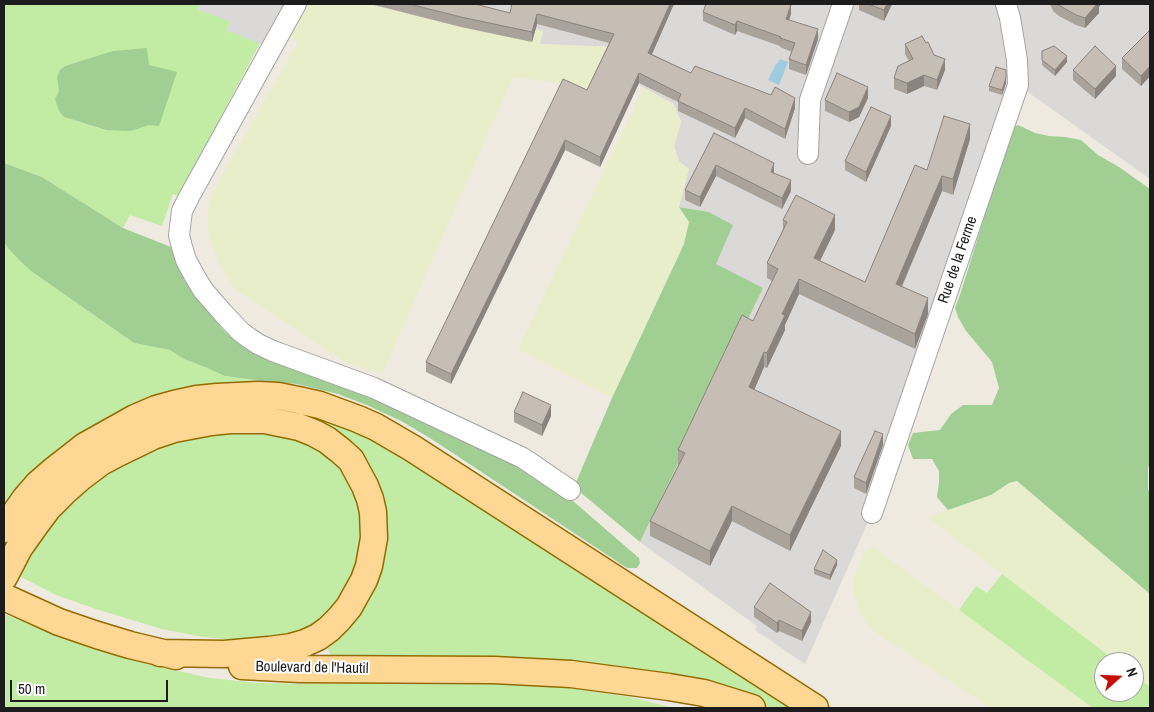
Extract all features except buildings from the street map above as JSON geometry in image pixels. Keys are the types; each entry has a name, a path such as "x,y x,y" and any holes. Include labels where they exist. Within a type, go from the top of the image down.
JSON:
{"main road":[{"path":"4,577 11,538 25,499 38,484 85,446 135,418 174,404 216,397 278,396 320,405 376,427 412,448 815,708"},
{"path":"11,538 101,462 153,436 191,425 230,420 265,420 299,427 327,440 351,460 370,500 373,512 374,538 369,566 364,580 349,607 339,619 318,637 290,647 224,654 160,653"},
{"name":"Boulevard de l'Hautil","path":"4,597 59,622 122,643 160,653 220,664 300,669 439,670 571,674 704,693 752,708"},
{"name":"Boulevard de l'Hautil","path":"630,682 704,708"}],"street":[{"path":"296,4 182,211 179,235 186,260 194,275 203,290 223,313 241,332 258,344 273,352 374,388 523,458 570,490"},
{"path":"808,154 810,100 843,4"},
{"name":"Rue de la Ferme","path":"872,513 1018,85 1017,60 1006,4"}],"shaded area":[{"path":"200,4 296,4 272,48 227,31 230,22 198,10"},
{"path":"436,4 1150,4 1150,179 1018,85 872,513 805,664 755,630 757,626 640,542 678,465 716,264 709,212 679,207 679,161 674,146 681,122 674,104 639,85 644,78 612,47 539,44 543,32"}],"green space":[{"path":"4,4 200,4 198,10 230,21 227,31 260,43 179,196 173,194 162,226 130,215 123,228 42,177 4,163","holes":["78,62 118,130 105,130 64,117 55,99 59,91 65,66"]},
{"path":"303,4 436,4 543,31 540,44 612,47 644,78 639,85 603,68 590,94 566,84 513,77 382,374 345,362 233,288 220,265 209,237 207,219 209,203 221,177 298,42 287,36"},
{"path":"147,48 149,65 177,72 159,126 149,125 131,131 106,130 64,117 59,111 55,99 59,91 57,77 60,70 65,66 113,51"},
{"path":"644,88 673,104 681,122 674,147 679,161 689,169 679,207 689,222 684,244 612,398 518,349"},
{"path":"1018,125 1035,133 1081,140 1098,155 1150,189 1150,463 1148,468 1148,489 1150,494 1150,594 1017,481 1009,483 991,495 948,510 937,497 939,471 932,459 913,459 908,445 913,433 940,430 951,414 963,405 992,405 999,388 992,362 966,331 955,308 1012,128"},
{"path":"4,163 42,177 123,228 171,247 193,293 225,332 247,349 268,359 373,396 520,464 566,495 639,558 640,563 637,568 627,568 433,440 403,422 369,406 338,394 297,384 225,376 184,359 170,350 134,343 31,271 8,248 4,242"},
{"path":"679,207 709,212 733,225 716,264 763,288 640,542 574,487 612,398 684,244 689,222"},
{"path":"4,242 31,271 134,343 170,350 184,359 225,376 263,381 217,385 90,429 64,445 33,470 4,504"},
{"path":"316,416 367,435 395,451 792,708 772,708 729,692 634,668 550,659 332,655 329,653 327,644 385,536 314,419"},
{"path":"256,431 284,435 307,443 326,454 344,472 363,517 362,552 349,585 327,615 297,636 238,641 162,629 56,595 19,576 33,551 55,520 79,494 101,477 146,450 196,435"},
{"path":"1017,481 1150,594 1150,687 1144,682 1144,652 1104,652 927,517 991,495 1009,483"},
{"path":"873,547 1093,708 991,708 875,632 867,624 859,611 854,594 853,580 865,551"},
{"path":"1002,574 1104,652 1094,652 1094,702 1144,702 1144,682 1150,687 1150,708 1093,708 959,610 976,586 987,593"},
{"path":"4,614 93,649 210,678 258,683 427,683 557,686 630,697 673,708 4,708"}],"water":[{"path":"780,59 788,62 779,85 768,80"}]}
